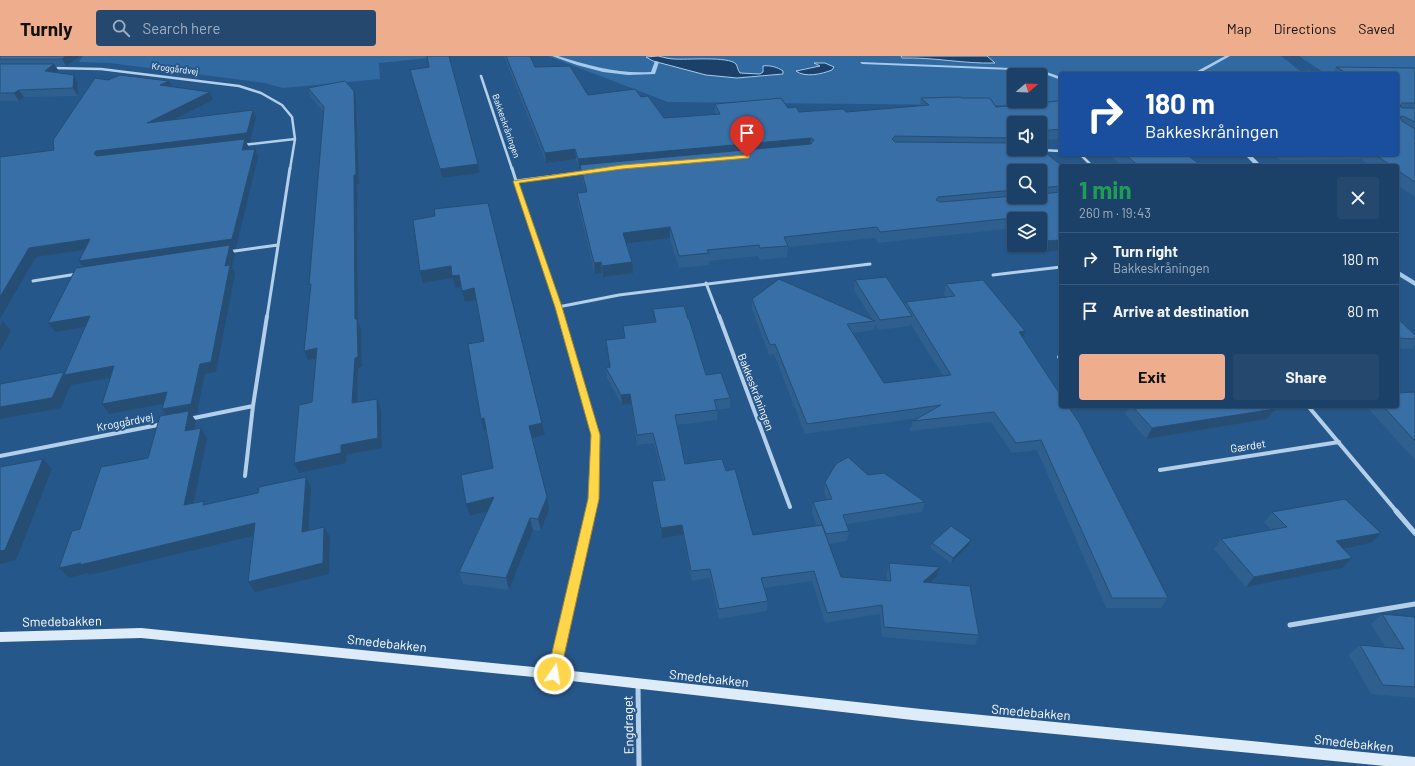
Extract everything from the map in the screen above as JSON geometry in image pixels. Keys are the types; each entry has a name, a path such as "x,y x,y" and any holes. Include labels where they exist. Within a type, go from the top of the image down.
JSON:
{"street":[{"name":"Kroggårdvej","path":"46,68 76,68 136,72 239,86 256,90 278,102 291,116 294,125 294,139 253,406 245,476"},
{"name":"Bakkeskråningen","path":"481,76 558,307 596,435 593,499 554,674"},
{"path":"240,145 294,139"},
{"path":"1047,150 1059,151"},
{"path":"1082,156 1090,164"},
{"path":"516,181 593,171"},
{"path":"225,252 278,245"},
{"path":"558,307 619,295 706,283 870,264"},
{"path":"993,275 1059,267"},
{"path":"33,281 79,274"},
{"name":"Bakkeskråningen","path":"706,283 790,507"},
{"path":"184,420 253,406"},
{"path":"1310,408 1415,533"},
{"name":"Kroggårdvej","path":"0,456 169,422"},
{"name":"Gærdet","path":"1160,470 1339,442"},
{"path":"1290,625 1415,604"},
{"name":"Smedebakken","path":"0,637 141,633 554,674 929,716 1415,763"},
{"name":"Engdraget","path":"638,684 639,766"}],"shaded area":[{"path":"83,56 449,56 379,63 380,79 283,88 265,83 110,63 79,62"},
{"path":"548,56 650,56 646,57 656,61 715,74 755,77 783,74 762,68 763,72 760,74 740,73 736,64 725,60 672,59 658,56 901,56 902,58 994,63 987,56 1281,56 1301,72 1059,72 1059,106 1047,106 1047,68 1007,68 1007,105 668,102","holes":["814,63 825,63 834,67 832,70 811,74 800,74 796,70 820,66"]},
{"path":"658,56 672,59 725,60 736,64 740,73 760,74 763,72 763,66 771,66 783,71 783,74 737,78 706,75 653,61 646,57"},
{"path":"901,56 987,56 995,63 925,58 902,58"},
{"path":"1299,56 1415,56 1415,74 1399,74 1399,72 1323,72"},
{"path":"814,63 825,63 834,67 832,70 814,75 796,71 820,66"}],"building":[{"path":"0,56 66,56 62,59 0,59"},
{"path":"427,56 449,56 478,164 440,169 410,70 429,67"},
{"path":"506,56 530,56 535,67 570,66 588,95 635,89 641,97 648,96 664,118 720,114 715,104 781,98 788,108 796,107 799,112 843,109 846,112 929,105 921,98 990,98 996,107 1007,106 1007,108 1047,108 1047,102 1058,101 1059,129 1047,130 1047,116 1007,116 1007,138 895,136 892,139 895,142 1007,143 1007,156 1047,156 1047,154 1060,164 1059,186 1047,187 1047,164 1007,164 1007,191 938,197 936,200 940,202 1007,197 1007,204 1047,204 1047,193 1059,192 1059,240 1047,241 1047,212 1007,212 1007,219 880,232 877,227 784,237 788,246 760,248 759,245 707,250 709,253 679,256 670,227 623,233 632,262 602,266 601,262 594,263 577,193 587,192 580,165 811,144 814,140 811,138 578,159 575,149 545,153"},
{"path":"0,64 54,64 45,71 74,75 73,88 19,90 14,93 0,93"},
{"path":"1336,67 1415,68 1415,103 1402,103 1400,106 1402,108 1415,108 1415,122 1403,116 1400,117 1402,121 1415,129 1415,182 1399,171 1399,164 1389,164 1377,156 1399,156 1399,72 1345,72"},
{"path":"120,75 169,81 160,85 210,92 147,123 253,110 247,133 96,151 94,154 97,156 245,139 242,150 255,149 232,239 79,261 90,239 29,248 0,297 0,157 54,150 53,140 95,78 108,80"},
{"path":"345,81 354,91 356,175 354,175 355,319 357,319 358,357 355,358 352,403 377,399 378,438 341,445 341,453 294,463 299,405 312,402 317,348 304,351 311,284 309,285 324,107 308,88"},
{"path":"1126,156 1189,156 1199,164 1136,164"},
{"path":"488,203 542,423 529,426 547,497 538,519 530,518 506,578 459,572 494,497 466,504 461,475 493,468 484,418 481,419 468,344 484,341 474,288 462,291 459,275 452,276 451,266 420,271 413,220 435,216 434,209"},
{"path":"230,245 225,266 230,265 211,362 200,364 191,404 162,409 167,392 102,404 114,366 64,375 90,316 48,323 76,268"},
{"path":"886,277 912,316 880,320 855,280"},
{"path":"779,279 875,321 847,324 884,383 951,375 906,302 955,296 946,284 983,280 1025,331 1019,332 1059,393 1059,408 1069,408 1080,424 1168,598 1112,598 1041,440 1016,443 994,412 913,421 941,405 807,424 775,344 770,345 752,299"},
{"path":"684,306 706,375 721,373 730,398 714,400 717,410 675,415 685,464 722,459 726,471 735,469 753,535 822,525 841,577 891,581 889,563 940,567 923,582 970,586 979,635 884,627 882,605 827,613 814,571 761,578 768,601 719,609 710,569 691,571 682,525 661,528 652,481 665,480 653,433 637,435 630,394 621,395 606,368 610,367 606,340 625,338 623,326 656,322 653,309"},
{"path":"1399,320 1415,335 1415,339 1399,338"},
{"path":"64,372 52,398 0,407 0,384"},
{"path":"1415,392 1415,441 1385,408 1399,408 1399,393"},
{"path":"1134,408 1275,409 1152,428"},
{"path":"189,411 185,431 201,428 184,505 204,501 203,505 258,493 259,487 306,477 302,532 324,527 323,563 248,582 255,523 80,565 81,563 59,568 72,531 80,529 101,467 148,458 160,416"},
{"path":"848,457 868,475 884,473 925,502 843,515 849,531 826,534 813,502 832,499 825,482 836,464"},
{"path":"43,459 5,550 0,551 0,467"},
{"path":"1345,499 1381,533 1336,541 1352,558 1254,577 1221,539 1287,527 1272,512"},
{"path":"951,526 971,540 953,558 932,543"},
{"path":"1382,614 1415,617 1415,687 1383,685 1360,645 1404,649"}],"waterway":[{"path":"554,56 578,64 628,74 653,73 657,62"},
{"path":"1198,72 1228,56"},
{"path":"862,63 1038,70 1059,78"},
{"path":"1249,156 1257,164"},
{"path":"1399,273 1415,284"}],"route":[{"path":"554,674 593,499 596,435 558,307 516,181 622,167 747,157"}]}
